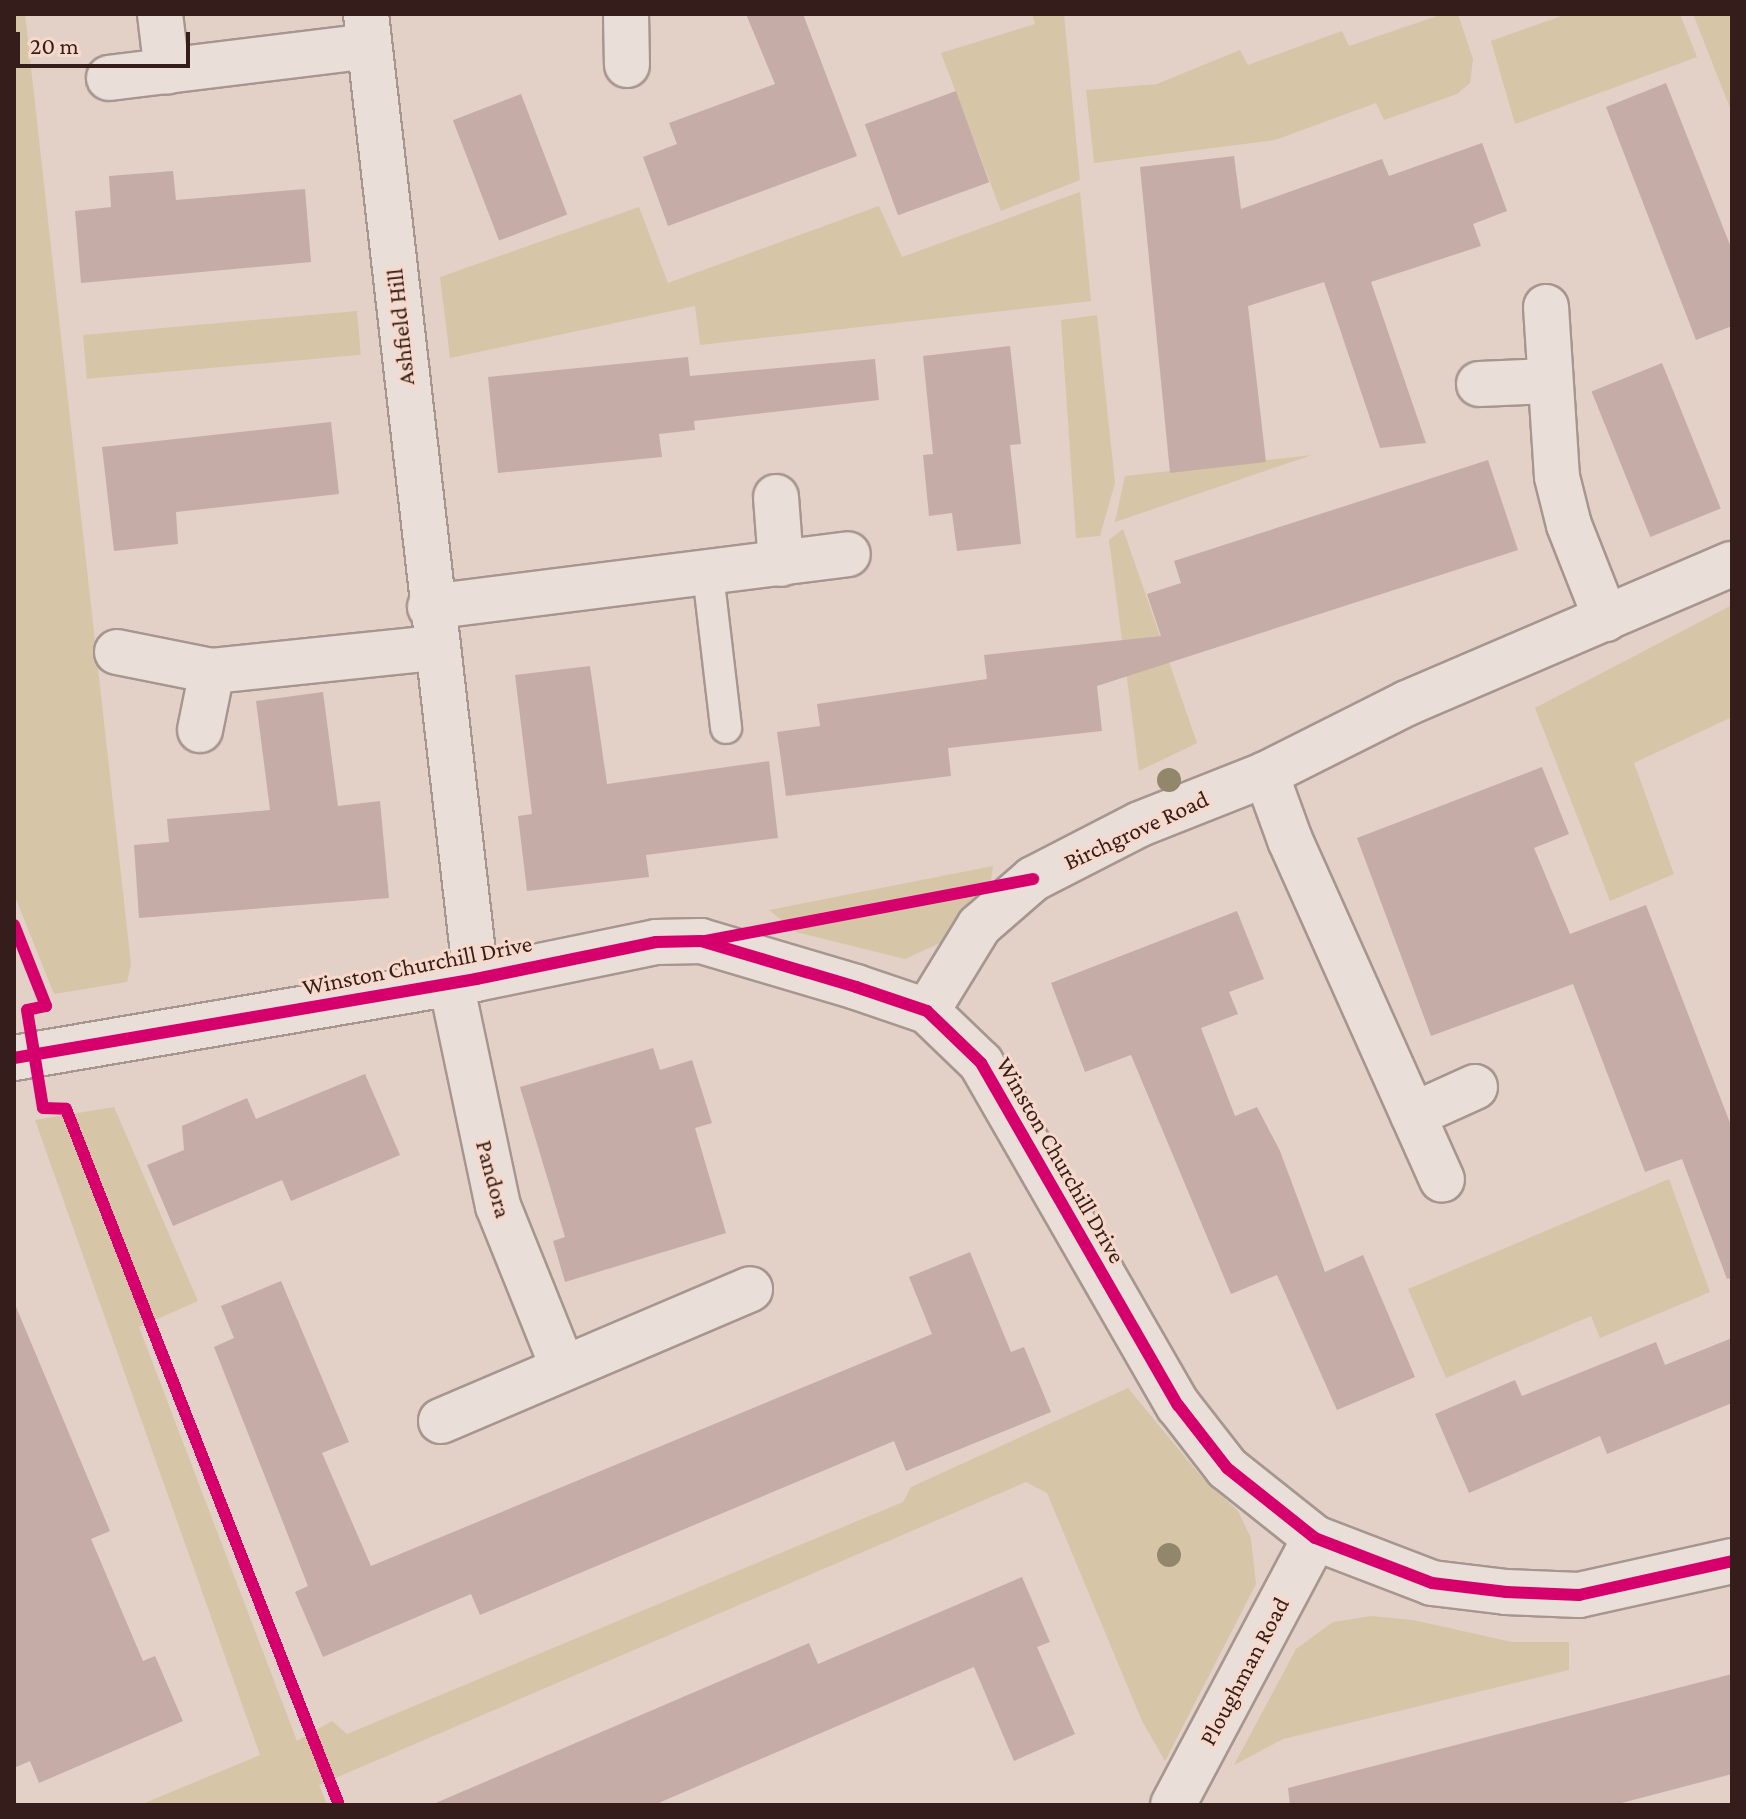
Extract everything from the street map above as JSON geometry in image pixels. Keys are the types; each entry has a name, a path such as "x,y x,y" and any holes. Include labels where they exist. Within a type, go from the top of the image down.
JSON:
{"street":[{"path":"160,14 167,72"},
{"path":"626,14 627,65"},
{"name":"Ashfield Hill","path":"109,78 167,72 368,30 432,628 463,981"},
{"path":"1546,307 1557,477 1569,525 1606,619"},
{"path":"1479,384 1549,381"},
{"path":"776,497 781,564"},
{"path":"117,652 212,671 708,574 848,554"},
{"name":"Birchgrove Road","path":"927,1011 979,926 1033,879 1140,824 1266,774 1407,703 1732,564"},
{"path":"200,730 212,671"},
{"path":"1266,774 1290,840 1442,1180"},
{"name":"Winston Churchill Drive","path":"14,1058 463,981 619,948 701,941 927,1011 981,1063 1178,1405 1227,1468 1315,1538 1432,1583 1506,1592 1579,1595 1732,1561"},
{"name":"Pandora","path":"463,981 498,1206 563,1368"},
{"path":"1413,1115 1475,1087"},
{"path":"441,1421 750,1289"},
{"name":"Ploughman Road","path":"1173,1805 1315,1538"}],"lane":[{"path":"708,574 726,728"}],"shaded area":[{"path":"14,14 25,14 131,964 127,982 54,994 14,894"},
{"path":"1032,14 1064,14 1080,180 1001,211 941,53 1035,24"},
{"path":"1443,14 1458,14 1473,59 1470,83 1457,94 1384,120 1376,103 1275,140 1094,163 1086,90 1157,84 1240,50 1248,65 1342,31 1349,46"},
{"path":"1567,14 1680,14 1697,57 1515,124 1491,41"},
{"path":"1693,14 1732,14 1732,113"},
{"path":"1080,192 1091,301 700,345 695,306 450,358 440,277 639,207 668,283 879,206 902,257"},
{"path":"357,311 361,355 87,379 83,335"},
{"path":"1097,315 1115,483 1100,536 1076,538 1061,320"},
{"path":"1312,455 1115,522 1125,476"},
{"path":"1123,529 1197,743 1139,771 1109,540"},
{"path":"1732,605 1732,717 1634,763 1674,874 1610,901 1535,708"},
{"path":"993,866 989,895 951,938 905,959 796,932 769,910"},
{"path":"114,1107 198,1301 139,1327 297,1741 332,1721 347,1734 903,1502 911,1487 1128,1388 1200,1475 1238,1511 1251,1538 1256,1584 1165,1761 1142,1721 1047,1493 1026,1482 319,1785 327,1805 140,1805 260,1755 35,1120"},
{"path":"1669,1179 1710,1292 1600,1338 1591,1316 1446,1378 1408,1289"},
{"path":"1371,1616 1413,1620 1512,1642 1569,1642 1569,1670 1283,1739 1234,1765 1296,1649 1333,1622"}],"building":[{"path":"746,14 803,14 857,156 668,226 643,157 677,144 669,123 775,84"},
{"path":"1666,83 1732,250 1732,326 1696,340 1606,107"},
{"path":"956,91 989,182 898,215 865,124"},
{"path":"521,94 567,214 499,241 453,120"},
{"path":"1482,143 1507,211 1473,224 1481,246 1371,282 1426,443 1380,448 1324,282 1248,306 1266,462 1170,473 1140,167 1234,156 1241,209 1382,159 1389,176"},
{"path":"173,171 176,200 305,189 311,262 81,283 75,211 111,207 109,176"},
{"path":"1010,346 1021,444 1010,445 1021,544 957,551 952,513 929,516 923,455 933,454 923,356"},
{"path":"688,357 690,376 875,359 879,400 694,421 695,430 659,434 662,457 498,473 488,377"},
{"path":"1662,363 1721,509 1650,537 1592,391"},
{"path":"331,422 339,494 176,512 178,544 114,551 102,447"},
{"path":"1488,460 1518,550 1097,686 1102,731 948,748 951,776 786,796 777,732 820,726 817,704 987,679 984,655 1161,636 1147,594 1181,583 1174,561"},
{"path":"590,666 607,784 769,761 778,838 646,855 649,877 527,891 518,816 532,814 515,675"},
{"path":"323,692 338,806 380,801 389,898 139,918 134,845 169,842 167,819 270,810 256,701"},
{"path":"1542,767 1569,834 1534,848 1570,934 1646,905 1732,1128 1732,1278 1727,1279 1682,1159 1645,1172 1573,984 1431,1036 1357,838"},
{"path":"1237,911 1264,979 1229,992 1238,1014 1201,1028 1235,1116 1257,1107 1280,1151 1325,1272 1363,1255 1415,1377 1337,1410 1277,1275 1231,1294 1131,1055 1085,1072 1051,983"},
{"path":"653,1048 660,1070 692,1060 712,1123 695,1128 726,1233 565,1282 553,1241 565,1237 520,1087"},
{"path":"365,1074 400,1155 291,1201 282,1180 173,1226 147,1165 184,1150 182,1126 247,1098 256,1119"},
{"path":"970,1252 1011,1352 1024,1347 1051,1412 906,1471 894,1441 480,1615 471,1594 323,1657 295,1592 308,1586 214,1347 234,1338 221,1306 281,1281 349,1442 322,1453 371,1566 932,1334 909,1277"},
{"path":"14,1302 110,1531 91,1539 143,1661 155,1656 183,1721 39,1783 30,1761 14,1768"},
{"path":"1732,1338 1732,1403 1607,1454 1600,1436 1469,1493 1435,1414 1515,1380 1522,1396 1656,1342 1665,1365"},
{"path":"1022,1577 1050,1642 1037,1647 1075,1734 1014,1761 974,1667 654,1805 431,1805 809,1643 818,1664"},
{"path":"1732,1674 1732,1774 1614,1805 1290,1805 1288,1788"}],"cycle path":[{"path":"705,941 1033,879"},
{"path":"14,925 46,1006 27,1010 43,1108 66,1109 339,1805"},
{"path":"14,1058 476,979 656,942 701,941 927,1011 981,1063 1178,1405 1227,1468 1315,1538 1432,1583 1506,1592 1579,1595 1732,1561"}]}
